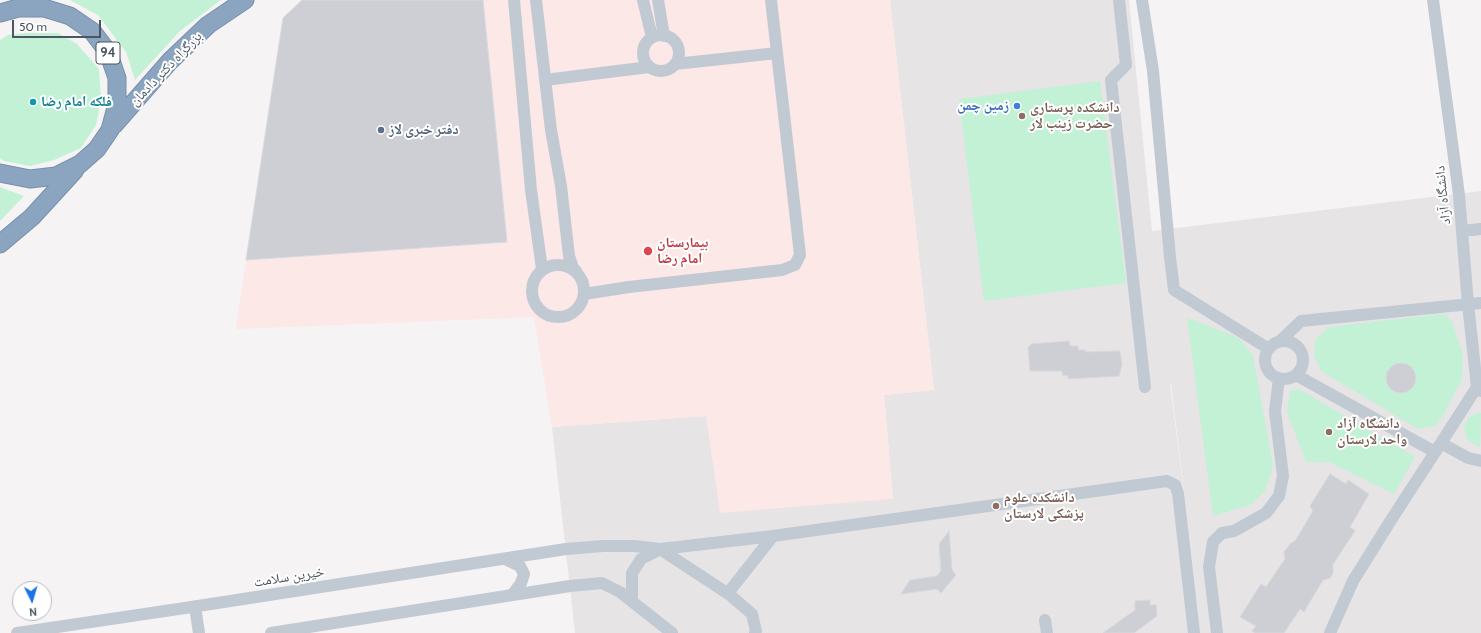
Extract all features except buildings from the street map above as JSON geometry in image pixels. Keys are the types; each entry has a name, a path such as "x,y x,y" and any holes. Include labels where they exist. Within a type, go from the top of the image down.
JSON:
{"highway":[{"path":"2,0 23,4"},
{"name":"بزرگراه دکتر دادمان","path":"110,130 170,61 208,25 245,0"},
{"name":"94","path":"0,13 23,4 44,8 70,16 92,31 108,52 117,78 117,104 110,130 97,149 80,164 32,217 0,244"},
{"name":"94","path":"0,173 3,175 30,179 56,176 80,164"}],"street":[{"path":"514,0 531,190 542,269"},
{"path":"536,0 551,130 561,186 569,256 573,268 576,271 581,278 584,286 582,303 577,310 570,314 562,317 553,317 538,309 533,301 531,292 532,284 542,269 559,264 568,266 576,271"},
{"path":"644,0 658,37"},
{"path":"658,0 658,37"},
{"path":"584,294 629,287 782,270 795,265 800,255 771,0"},
{"path":"1119,0 1126,65 1112,80 1145,387"},
{"path":"1142,0 1152,72 1174,290 1269,349"},
{"name":"دانشگاه آزاد","path":"1433,0 1459,195 1468,304 1479,389"},
{"path":"658,37 670,38 677,47 679,53 675,64 671,68 665,70 654,70 649,67 645,62 643,51 648,41 658,37"},
{"path":"675,64 777,53"},
{"path":"546,80 649,67"},
{"path":"1462,231 1481,229"},
{"path":"1280,342 1301,321 1481,303"},
{"path":"1286,341 1297,346 1303,358 1300,370 1290,377 1279,378 1269,371 1266,366 1266,354 1274,344 1280,342 1286,341"},
{"path":"1296,374 1438,448 1481,461"},
{"path":"1217,633 1209,567 1212,542 1222,533 1234,531 1266,513 1279,496 1283,476 1275,411 1279,378"},
{"path":"1330,633 1353,581 1438,448 1479,389"},
{"path":"632,601 632,573 641,558 661,550 773,536 1167,481 1175,485 1178,493 1194,633"},
{"path":"728,593 773,536"},
{"name":"خیرین سلامت","path":"17,633 195,607 566,549 603,546 634,546 661,550"},
{"path":"661,550 728,593 752,614 756,631 755,633"},
{"path":"505,559 520,566 524,574 521,583 512,595"},
{"path":"272,633 570,586 602,583 620,592 672,633"},
{"path":"195,607 199,633"},
{"path":"1045,620 1047,633"}],"shaded area":[{"name":"بیمارستان امام رضا","path":"483,0 890,0 934,390 884,395 893,499 720,513 706,416 552,427 534,317 236,329 246,260 507,242"},
{"path":"890,0 1129,0 1152,231 1481,191 1481,633 575,633 552,427 706,416 893,499 884,395 934,390","holes":["1170,383 1171,383 1191,554"]}],"green space":[{"path":"70,0 221,0 180,31 135,80 126,52 98,15"},
{"path":"58,33 77,44 99,69 101,100 96,125 81,148 54,160 30,166 4,161 0,158 0,40 8,35"},
{"path":"1100,81 1126,283 984,301 959,99"},
{"path":"0,187 24,196 0,221"},
{"path":"1443,314 1452,321 1462,352 1462,379 1442,417 1435,426 1418,429 1321,371 1314,356 1315,341 1328,327"},
{"path":"1187,318 1239,338 1253,356 1273,465 1265,491 1250,505 1213,516"},
{"path":"1299,389 1415,457 1394,494 1329,462 1306,462 1287,412 1290,391"},
{"path":"1481,413 1480,447 1467,439 1464,428 1468,418"}],"place":[{"name":"فلكه امام رضا","path":"33,102"},
{"name":"زمین چمن","path":"1017,106"},
{"name":"دانشکده پرستاری حضرت زینب لار","path":"1022,116"},
{"name":"دفتر خبری لاز","path":"381,130"},
{"name":"بیمارستان امام رضا","path":"648,251"},
{"name":"دانشگاه آزاد واحد لارستان","path":"1329,432"},
{"name":"دانشکده علوم پزشکی لارستان","path":"996,506"}]}
